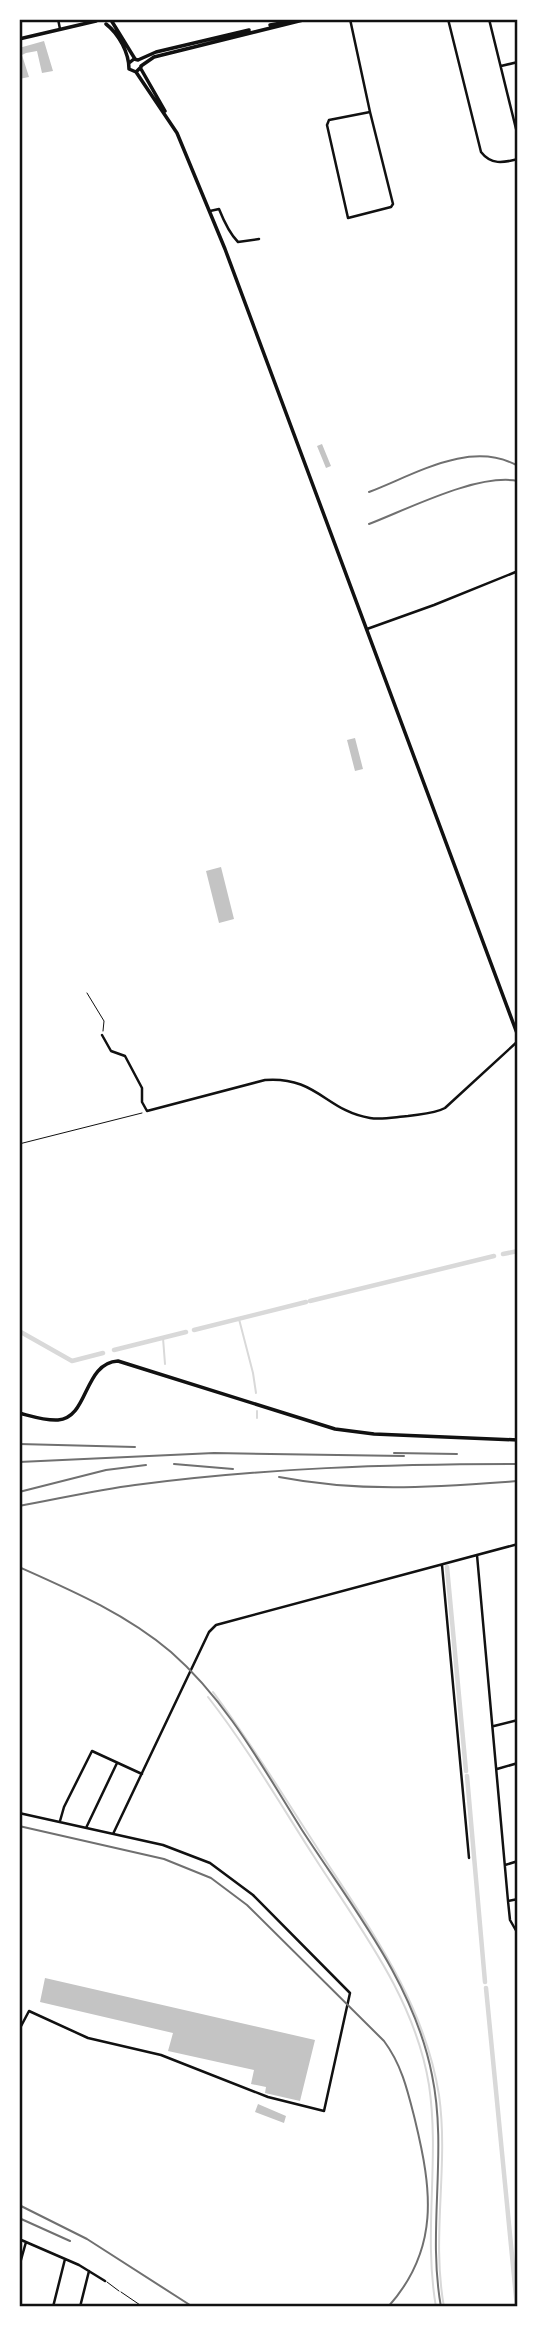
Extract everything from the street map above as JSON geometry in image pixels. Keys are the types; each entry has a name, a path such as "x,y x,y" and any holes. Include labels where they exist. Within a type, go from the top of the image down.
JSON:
{"street":[{"path":"58,19 60,29"},
{"path":"75,25 86,19"},
{"path":"129,63 156,52 305,19"},
{"path":"136,72 154,57 305,19"},
{"path":"349,19 393,204 391,207 348,218 327,123 329,120 370,112"},
{"path":"448,19 478,145 484,156 490,160 501,163 518,159"},
{"path":"489,19 518,137"},
{"path":"19,39 95,20 102,25 111,20 141,67 184,148 225,248 518,1039 452,1103 434,1112 371,1119 339,1107 300,1082 276,1079 147,1111 142,1102 142,1088 125,1056 111,1051 102,1035"},
{"path":"106,24 118,37 129,69 136,72 169,120"},
{"path":"500,66 518,62"},
{"path":"210,211 219,209 225,224 230,226 238,242 260,239"},
{"path":"367,629 518,571"},
{"path":"19,1413 55,1420 68,1418 98,1370 110,1361 118,1361 335,1429 374,1434 518,1440"},
{"path":"113,1834 212,1629 219,1623 518,1544"},
{"path":"477,1555 510,1920 518,1934"},
{"path":"442,1565 469,1858"},
{"path":"493,1726 518,1720"},
{"path":"60,1822 64,1807 93,1751 142,1774"},
{"path":"86,1828 117,1763"},
{"path":"497,1769 518,1763"},
{"path":"19,1813 163,1845 191,1854 231,1877 253,1895 349,1990 348,2006 324,2111 268,2097 161,2055 88,2038 29,2011 19,2030"},
{"path":"505,1865 518,1861"},
{"path":"508,1901 518,1899"},
{"path":"19,2239 65,2259 105,2281"},
{"path":"19,2267 26,2242"},
{"path":"53,2307 65,2259"},
{"path":"80,2307 89,2271"}],"lane":[{"path":"105,2281 119,2291"}],"path":[{"path":"87,993 104,1021 102,1035"},
{"path":"19,1144 147,1111"},
{"path":"119,2291 143,2307"}],"building":[{"path":"44,41 53,71 42,73 37,51 26,53 22,55 29,77 19,79 19,48"},
{"path":"322,444 331,466 326,468 317,446"},
{"path":"355,738 363,769 355,771 347,740"},
{"path":"221,867 234,919 219,923 206,871"},
{"path":"45,1978 315,2040 300,2101 265,2093 266,2087 251,2084 254,2070 168,2051 173,2033 40,2002"},
{"path":"258,2104 286,2116 284,2123 255,2112"}],"waterway":[{"path":"503,1254 518,1251"},
{"path":"310,1301 494,1256"},
{"path":"194,1330 306,1302"},
{"path":"239,1319 256,1393"},
{"path":"19,1331 72,1361 103,1353"},
{"path":"114,1350 186,1332"},
{"path":"163,1338 165,1364"},
{"path":"257,1411 257,1418"},
{"path":"447,1567 466,1771"},
{"path":"213,1692 373,1934 407,1995 421,2027 432,2060 442,2122 439,2254 444,2307"},
{"path":"208,1697 249,1755 366,1936 411,2022 422,2053 432,2113 431,2252 436,2307"},
{"path":"467,1776 485,1982"},
{"path":"486,1988 517,2307"}],"railway":[{"path":"369,492 443,462 462,458 481,456 518,466"},
{"path":"369,524 464,487 483,482 518,481"},
{"path":"19,1444 135,1447"},
{"path":"19,1462 214,1453 404,1456"},
{"path":"394,1453 457,1454"},
{"path":"174,1464 233,1469"},
{"path":"19,1506 120,1487 230,1475 374,1466 518,1464"},
{"path":"19,1492 106,1470 146,1465"},
{"path":"279,1477 369,1487 427,1487 518,1481"},
{"path":"19,1567 79,1594 136,1626 154,1638 191,1671 243,1736 379,1947 411,2009 432,2075 438,2133 436,2249 441,2307"},
{"path":"19,1826 164,1859 211,1878 247,1905 384,2041 400,2069 407,2089 421,2146 428,2195 424,2241 417,2263 388,2307"},
{"path":"19,2205 87,2239 193,2307"},
{"path":"19,2218 70,2241"}]}
